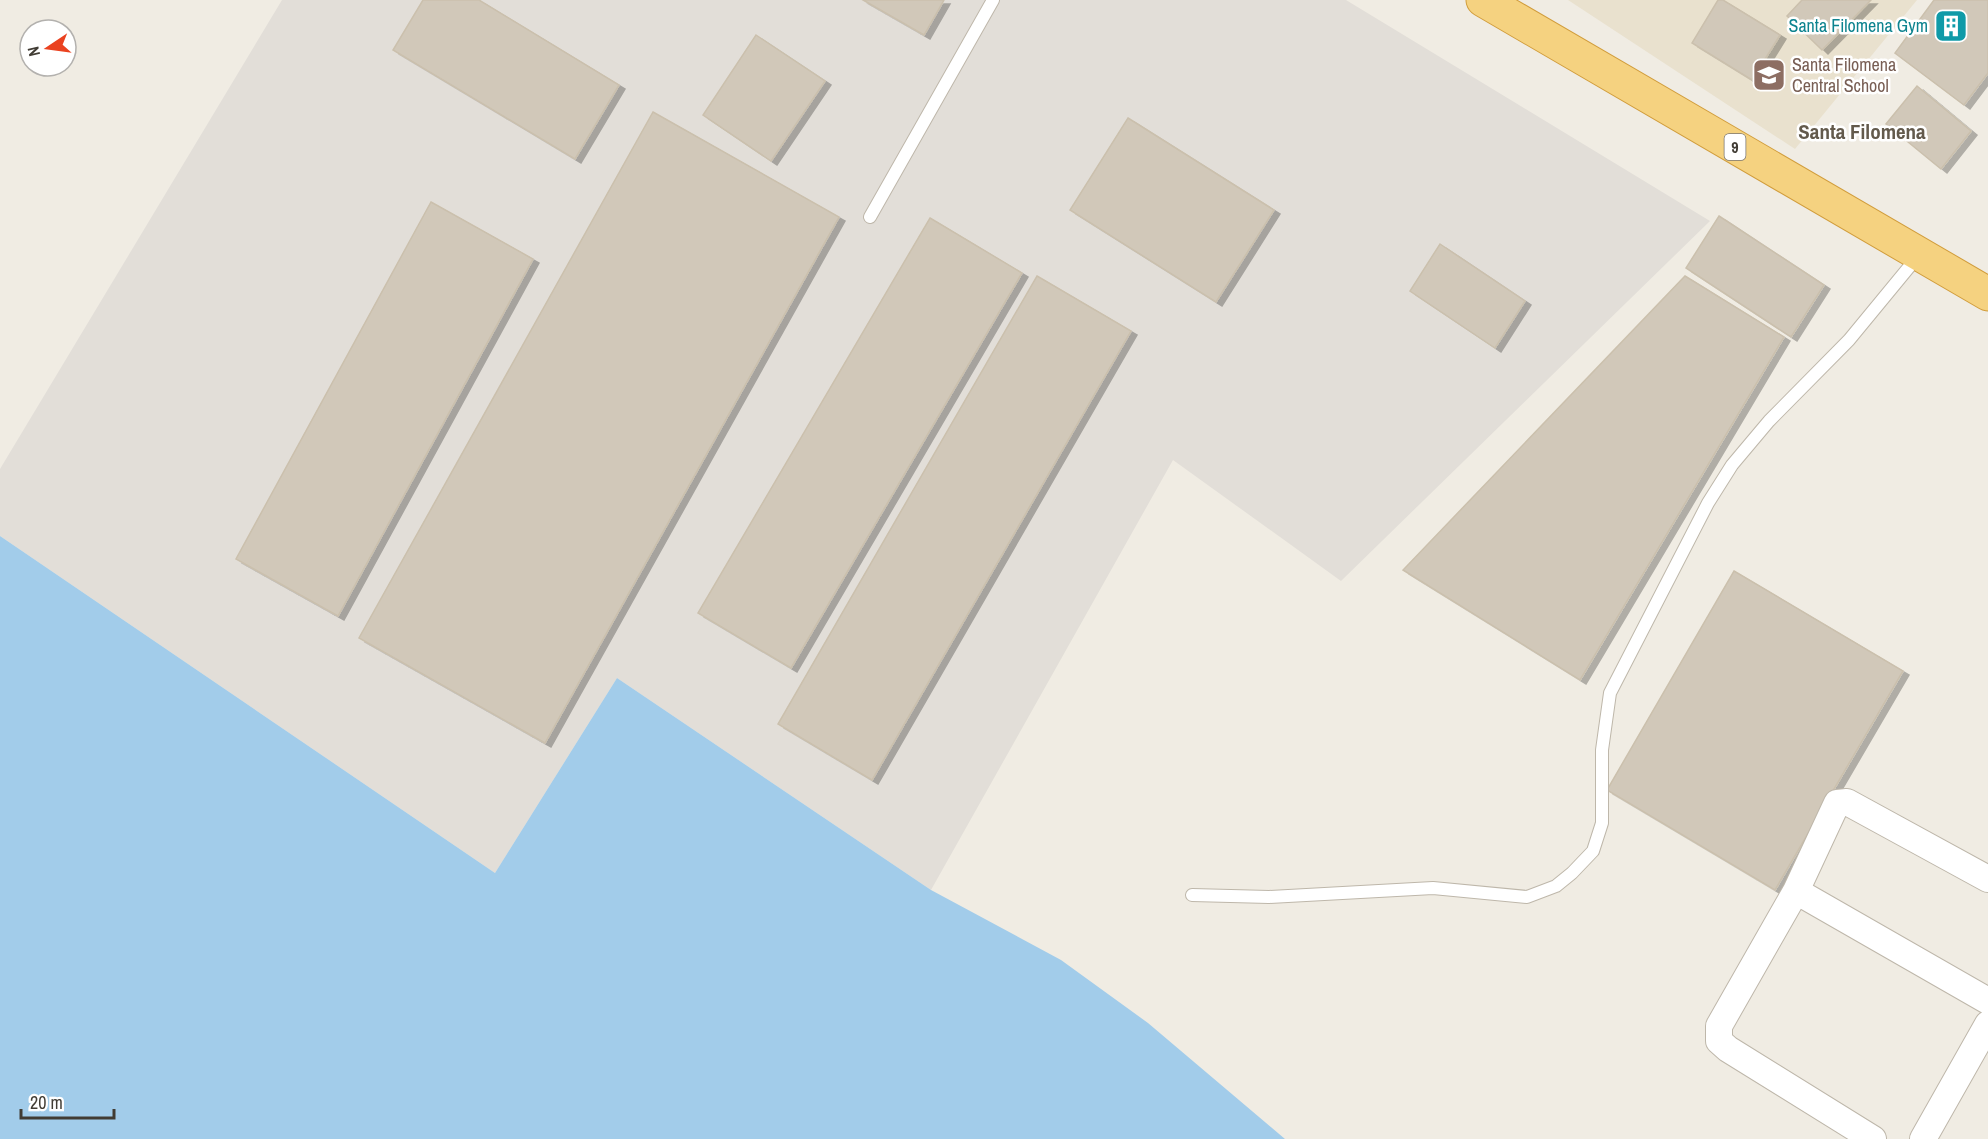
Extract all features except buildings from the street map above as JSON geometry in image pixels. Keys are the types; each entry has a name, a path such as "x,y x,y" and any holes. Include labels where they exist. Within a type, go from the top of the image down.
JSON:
{"highway":[{"name":"9","path":"1482,0 1988,294"}],"street":[{"path":"1873,1139 1728,1049 1719,1041 1719,1026 1796,891 1833,809 1842,801 1879,818 1988,879"},
{"path":"1796,891 1988,1001"},
{"path":"1923,1139 1988,1024"}],"lane":[{"path":"870,217 993,0"},
{"path":"1192,895 1269,897 1433,888 1527,897 1556,886 1572,873 1593,851 1602,823 1602,750 1604,722 1610,693 1708,503 1732,465 1769,421 1849,340 1920,254"}],"shaded area":[{"path":"282,0 1346,0 1710,221 1341,581 1173,460 931,890 617,678 495,873 0,536 0,469"},
{"name":"Santa Filomena Central School","path":"1568,0 1917,0 1795,149"}],"water":[{"path":"0,536 495,873 617,678 931,890 1061,960 1148,1023 1285,1139 0,1139"}],"place":[{"name":"Santa Filomena Gym","path":"1951,26"},
{"name":"Santa Filomena Central School","path":"1769,75"}],"district":[{"name":"Santa Filomena","path":"1862,132"}]}
